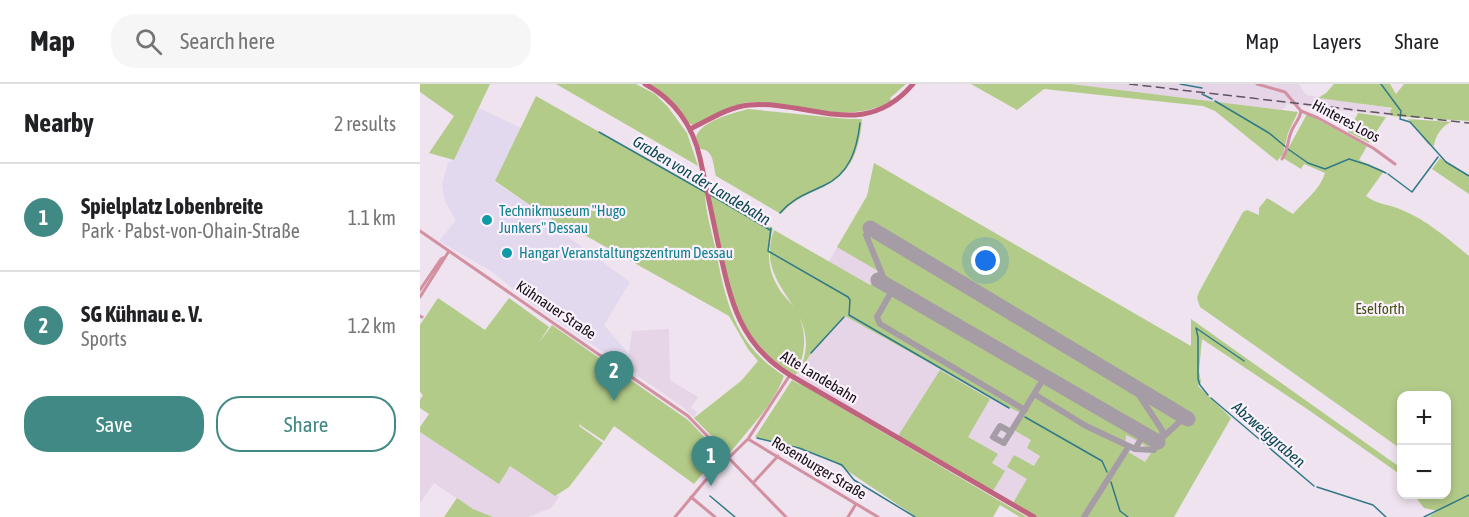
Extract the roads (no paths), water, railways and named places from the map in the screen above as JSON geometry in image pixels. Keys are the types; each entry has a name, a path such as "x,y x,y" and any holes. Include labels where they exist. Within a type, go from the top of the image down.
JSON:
{"main road":[{"name":"Alte Landebahn","path":"645,84 672,104 690,129 699,152 728,287 737,317 759,351 790,375 1035,517"},
{"path":"690,129 725,112 746,105 848,115 867,114 894,103 913,84"}],"street":[{"name":"Hinteres Loos","path":"1257,84 1287,93 1301,111 1372,148 1395,164"},
{"path":"1282,159 1288,148 1290,133 1301,111"},
{"name":"Kühnauer Straße","path":"420,231 688,416 786,517"},
{"path":"420,290 441,258 449,251"},
{"path":"420,297 445,261 445,256"},
{"path":"675,517 705,481 748,439 790,375"},
{"name":"Rosenburger Straße","path":"748,439 878,517"},
{"path":"753,483 778,456"},
{"path":"691,497 714,517"},
{"path":"848,517 856,504"},
{"path":"704,517 708,512"}],"waterway":[{"path":"1180,84 1202,88"},
{"path":"1381,84 1401,111 1400,119 1410,122 1446,162 1469,176"},
{"path":"1202,94 1212,99"},
{"path":"1215,101 1269,133 1287,148"},
{"path":"780,213 795,200 840,175 854,151 860,123"},
{"name":"Graben von der Landebahn","path":"599,132 705,192"},
{"path":"1288,149 1308,163 1325,169 1349,159 1386,173"},
{"path":"1388,174 1412,192 1438,157"},
{"name":"Graben von der Landebahn","path":"709,194 770,230"},
{"name":"Graben von der Landebahn","path":"771,228 768,251 848,297 850,300 849,315 1009,408"},
{"path":"811,353 844,317"},
{"name":"Abzweiggraben","path":"1208,395 1198,379 1196,328 1244,361"},
{"name":"Abzweiggraben","path":"1211,398 1314,486"},
{"name":"Graben von der Landebahn","path":"1025,417 1102,461 1107,472"},
{"path":"757,438 799,448 842,465 854,480 915,517"},
{"name":"Graben von der Landebahn","path":"1111,482 1120,511 1128,517"},
{"name":"Abzweiggraben","path":"1317,487 1373,505 1386,517"},
{"path":"1424,517 1469,495"},
{"path":"710,496 735,517"}],"railway":[{"path":"1129,84 1469,123"}],"place":[{"name":"Technikmuseum \"Hugo Junkers\" Dessau","path":"487,220"},
{"name":"Hangar Veranstaltungszentrum Dessau","path":"507,253"},
{"name":"SG Kühnau e. V.","path":"614,401"},
{"name":"Spielplatz Lobenbreite","path":"711,486"}],"park label":[{"name":"Eselforth","path":"1380,309"}]}
